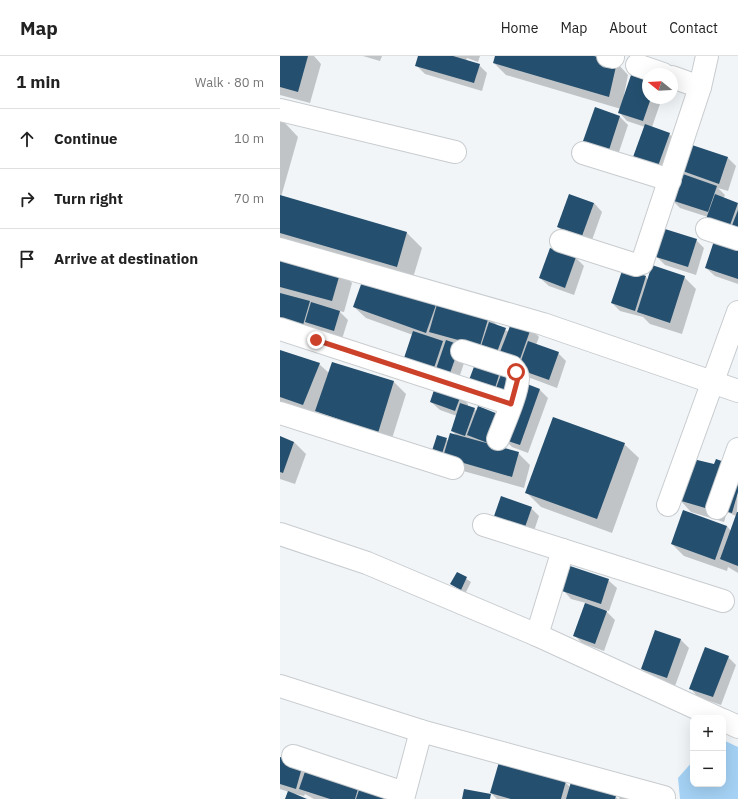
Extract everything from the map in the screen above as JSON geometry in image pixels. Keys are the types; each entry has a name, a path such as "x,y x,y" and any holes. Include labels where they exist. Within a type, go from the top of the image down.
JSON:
{"street":[{"path":"562,241 636,265 642,263 700,87 707,56"},
{"path":"637,66 644,68"},
{"path":"678,79 700,87"},
{"path":"280,110 455,152"},
{"path":"583,153 670,180"},
{"path":"707,229 738,239"},
{"path":"280,249 542,324 738,391"},
{"path":"668,505 738,312"},
{"path":"280,329 511,404"},
{"path":"462,351 512,367 518,378 511,404 498,439"},
{"path":"280,413 453,468"},
{"path":"717,508 738,449"},
{"path":"484,525 723,601"},
{"path":"280,534 367,563 537,635 711,715"},
{"path":"537,635 564,550"},
{"path":"280,686 421,731 664,797"},
{"path":"726,721 738,727"},
{"path":"293,756 403,796 421,731"}],"shaded area":[{"path":"726,741 738,747 738,799 680,799 678,778 690,764 690,787 726,787"}],"building":[{"path":"280,56 308,56 298,92 280,87"},
{"path":"418,56 453,56 480,64 474,83 415,66"},
{"path":"495,56 594,56 617,62 609,97 493,63"},
{"path":"631,75 642,79 642,104 649,104 643,121 618,113"},
{"path":"595,107 620,116 609,150 583,141"},
{"path":"645,124 670,133 658,166 633,157"},
{"path":"686,143 728,157 719,184 677,169"},
{"path":"680,173 717,186 708,212 671,200"},
{"path":"569,194 594,203 582,236 557,227"},
{"path":"715,194 738,203 729,228 706,219"},
{"path":"280,195 407,232 397,267 280,233"},
{"path":"738,210 738,231 731,228"},
{"path":"665,229 697,239 688,267 656,257"},
{"path":"715,238 738,245 738,279 705,268"},
{"path":"550,248 576,257 565,288 539,278"},
{"path":"280,252 341,270 332,301 280,287"},
{"path":"652,265 685,276 670,323 637,312"},
{"path":"623,268 646,276 635,311 611,303"},
{"path":"364,276 437,302 426,333 353,307"},
{"path":"280,293 310,301 303,325 280,318"},
{"path":"438,301 489,316 480,346 429,332"},
{"path":"311,302 340,311 334,331 305,322"},
{"path":"512,321 531,328 520,359 500,352"},
{"path":"489,322 506,328 497,352 481,346"},
{"path":"413,331 443,341 434,368 404,358"},
{"path":"446,340 460,345 450,373 436,369"},
{"path":"528,341 559,352 549,380 518,369"},
{"path":"280,350 320,363 303,405 280,397"},
{"path":"332,362 394,381 378,433 315,411"},
{"path":"475,364 500,372 495,388 469,380"},
{"path":"502,372 514,376 509,392 496,388"},
{"path":"522,382 540,389 520,445 502,439"},
{"path":"435,387 461,395 455,411 430,402"},
{"path":"460,403 475,408 465,436 451,431"},
{"path":"478,406 503,416 493,445 467,435"},
{"path":"553,417 625,443 597,519 525,493"},
{"path":"450,433 519,452 512,477 443,457"},
{"path":"437,435 447,438 441,457 431,454"},
{"path":"280,436 294,442 283,473 280,472"},
{"path":"693,459 714,464 716,459 727,463 712,510 678,500"},
{"path":"738,477 738,492 732,513 724,511"},
{"path":"501,496 532,507 524,530 493,519"},
{"path":"683,510 727,526 715,560 671,544"},
{"path":"738,512 738,566 720,559"},
{"path":"570,566 609,579 601,604 562,591"},
{"path":"457,572 467,577 461,590 450,584"},
{"path":"585,603 607,611 595,644 573,636"},
{"path":"655,630 681,639 667,678 641,669"},
{"path":"705,647 729,656 713,697 689,689"},
{"path":"280,757 303,764 296,789 280,784"},
{"path":"499,762 566,781 561,799 511,799 490,793"},
{"path":"307,766 360,782 355,799 330,799 299,789"},
{"path":"571,782 616,796 615,799 566,799"},
{"path":"361,784 398,799 356,799"},
{"path":"464,789 491,794 490,799 462,799"},
{"path":"288,791 307,799 285,799"}],"route":[{"path":"316,340 511,404 518,378 516,372"}]}
